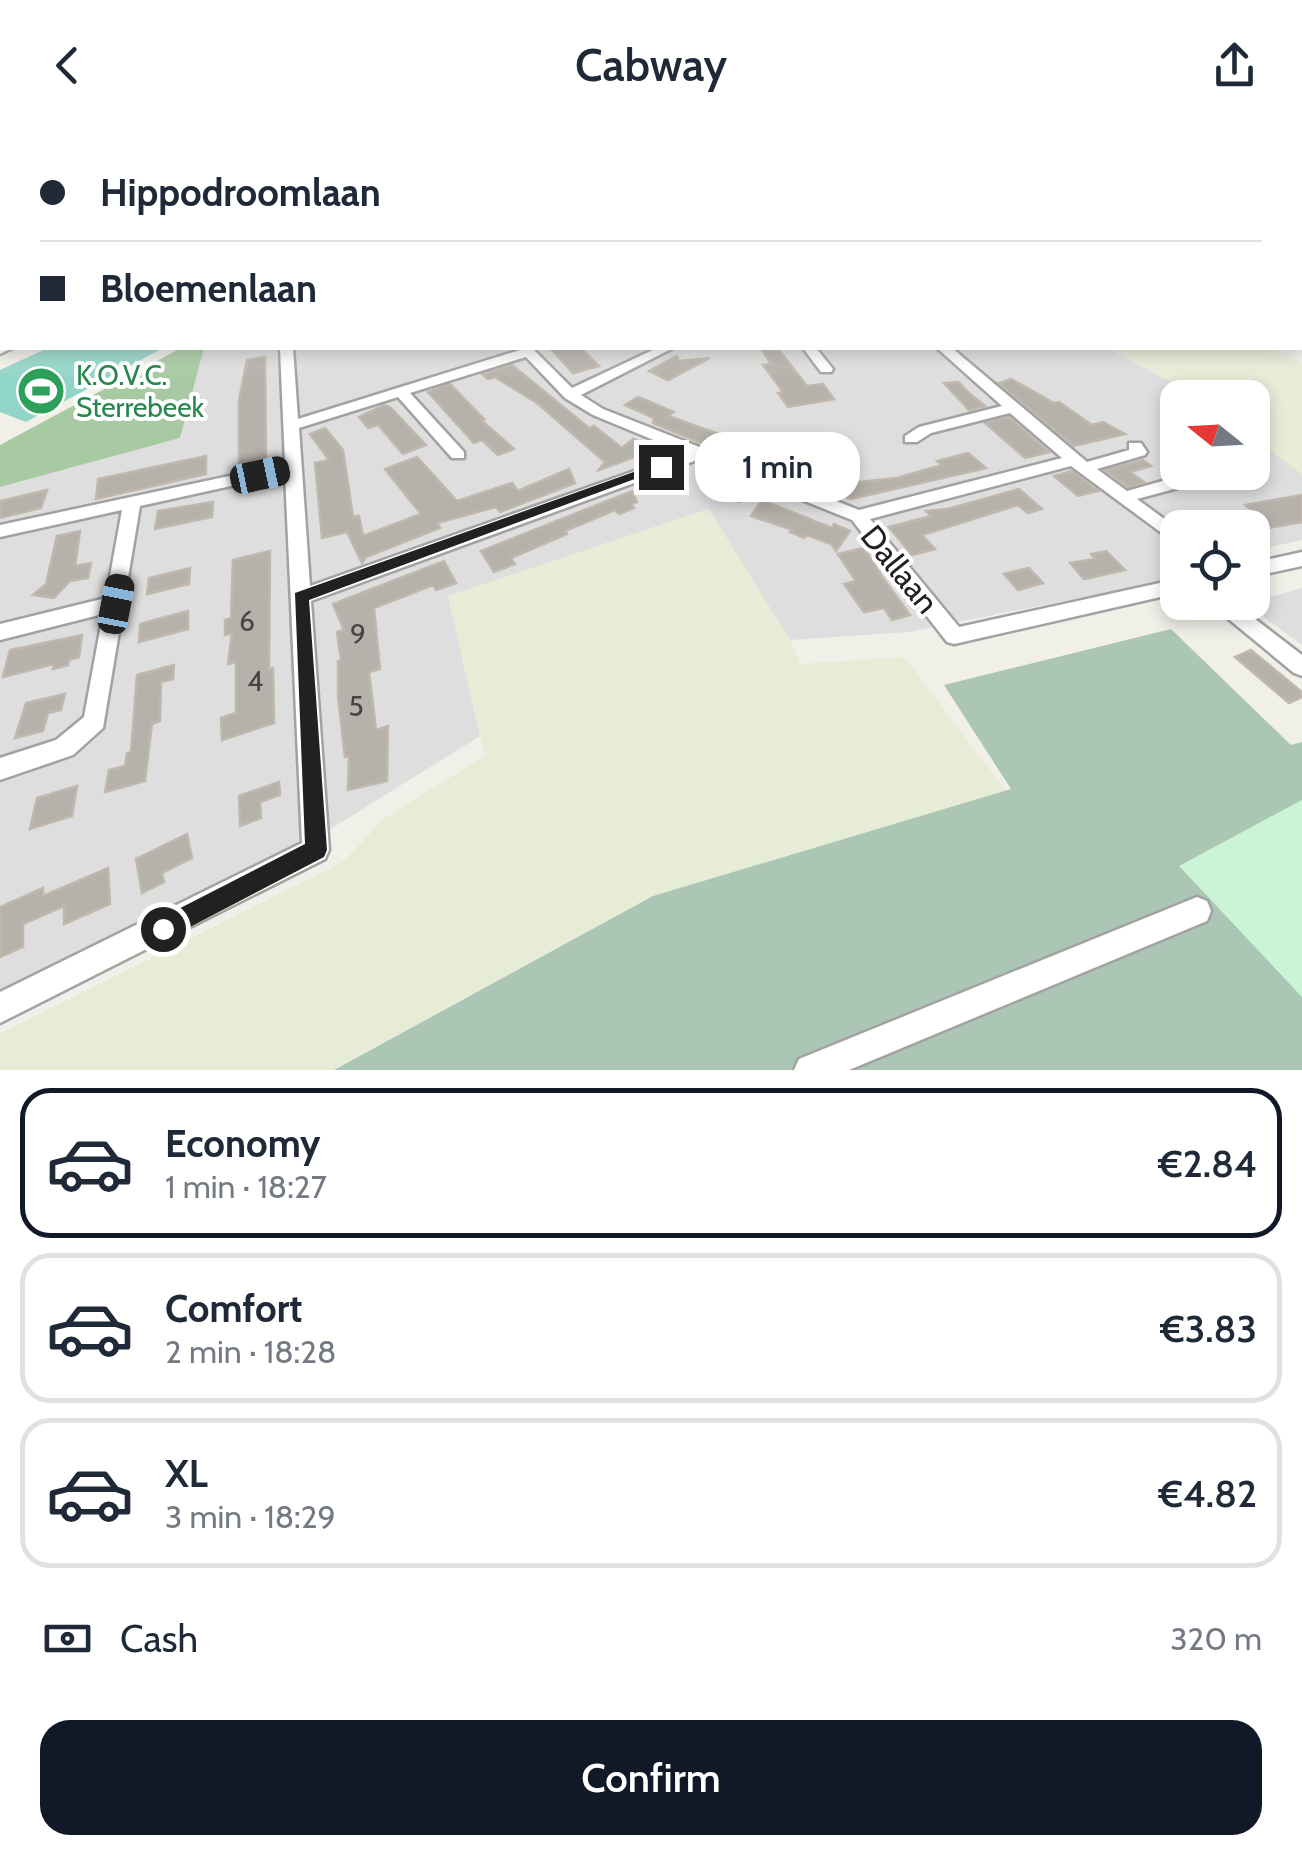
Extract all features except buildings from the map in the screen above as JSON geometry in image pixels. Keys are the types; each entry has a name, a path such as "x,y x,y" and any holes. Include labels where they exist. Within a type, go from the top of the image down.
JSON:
{"street":[{"path":"0,1008 316,850 286,350"},
{"path":"290,426 527,350"},
{"name":"Dallaan","path":"527,350 570,395 598,412 858,516 954,636 1160,590"},
{"path":"570,395 663,350"},
{"path":"811,350 826,369"},
{"path":"946,350 1079,464 1160,526"},
{"path":"401,392 458,455"},
{"path":"911,439 926,430 1012,408"},
{"path":"858,516 1139,452 1135,446"},
{"path":"301,597 697,454"},
{"path":"0,531 291,468"},
{"path":"1123,498 1160,487"},
{"path":"0,769 57,753 83,738 95,721 132,503"},
{"path":"1270,566 1302,559"},
{"path":"0,632 116,604"},
{"path":"1241,620 1302,667"},
{"path":"810,1070 1197,910"}],"shaded area":[{"name":"K.O.V.C. Sterrebeek","path":"44,350 159,350 26,422 0,412 0,370"},
{"path":"203,350 1110,350 1167,380 1160,380 1160,490 1270,490 1270,438 1302,460 1302,540 1270,547 1270,510 1160,510 1160,581 909,632 790,640 708,509 448,596 480,736 271,866 0,992 0,487 180,438"},
{"path":"1302,588 1302,645 1268,620 1270,597"}],"green space":[{"path":"177,350 203,350 180,438 0,487 0,445"},
{"path":"1110,350 1274,350 1302,363 1302,474 1270,450 1270,380 1167,380"},
{"path":"709,509 790,640 800,664 904,657 1006,791 653,896 333,1070 0,1070 0,1034 343,862 385,818 485,756 448,596"},
{"path":"1171,629 1291,745 1302,742 1302,1070 334,1070 653,896 1011,789 944,685"},
{"path":"1302,800 1302,997 1179,866"}],"place":[{"name":"K.O.V.C. Sterrebeek","path":"41,391"}],"route":[{"path":"163,929 316,850 301,597 661,467"}]}
